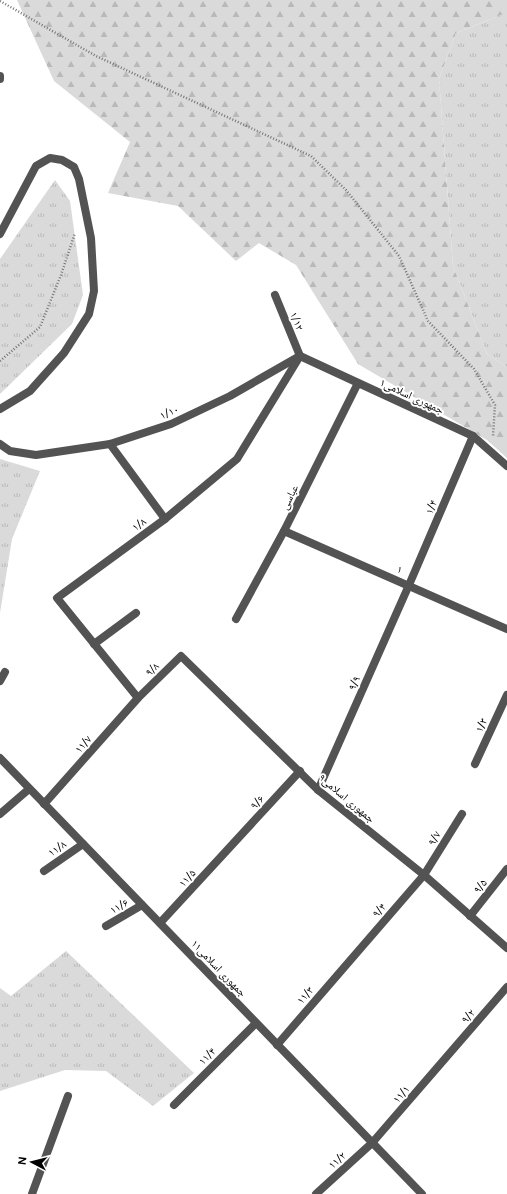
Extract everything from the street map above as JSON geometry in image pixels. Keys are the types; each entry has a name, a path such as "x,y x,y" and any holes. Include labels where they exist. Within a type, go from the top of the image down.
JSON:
{"street":[{"path":"0,234 36,166 50,158 62,160 74,167 80,178 91,238 94,291 89,314 64,354 30,391 0,410"},
{"name":"۱/۱۲","path":"275,295 300,356"},
{"name":"جمهوری اسلامی۱","path":"300,356 472,436 507,466"},
{"name":"۱/۱۰","path":"0,444 10,451 36,455 110,444 171,424 230,396 300,356"},
{"name":"۱/۸","path":"138,698 57,598 165,519 236,459 300,356"},
{"name":"عباسی","path":"236,620 284,531 358,383"},
{"name":"۱/۴","path":"409,585 472,436"},
{"path":"110,444 165,519"},
{"name":"۱","path":"284,531 409,585 507,630"},
{"name":"۹/۹","path":"318,790 409,585"},
{"path":"94,644 136,613"},
{"name":"جمهوری اسلامی۹","path":"181,656 318,790 424,875 507,948"},
{"name":"۹/۸","path":"138,698 181,656"},
{"path":"0,681 5,672"},
{"name":"۱/۳","path":"475,764 507,695"},
{"name":"۱۱/۷","path":"44,804 138,698"},
{"name":"جمهوری اسلامی۱۱","path":"0,758 422,1194"},
{"name":"۹/۶","path":"230,847 300,771"},
{"path":"0,814 29,789"},
{"name":"۹/۷","path":"424,875 462,814"},
{"name":"۱۱/۸","path":"44,871 83,844"},
{"name":"۱۱/۵","path":"160,924 230,847"},
{"name":"۹/۵","path":"470,916 507,869"},
{"name":"۹/۴","path":"350,960 424,875"},
{"name":"۱۱/۶","path":"106,926 142,905"},
{"name":"۱۱/۳","path":"277,1045 350,960"},
{"name":"۹/۲","path":"446,1058 507,987"},
{"name":"۱۱/۴","path":"174,1105 256,1023"},
{"name":"۱۱/۱","path":"372,1143 446,1058"},
{"path":"32,1194 68,1096"},
{"name":"۱۱/۲","path":"316,1194 372,1143"}],"path":[{"path":"0,1 96,56 311,156 346,190 398,256 428,321 474,369 495,405 492,452"},
{"path":"0,362 40,327 61,275 85,205"}],"green space":[{"path":"17,0 507,0 507,15 501,15 456,33 439,79 453,266 487,354 507,367 507,458 487,440 358,364 296,265 259,243 236,261 178,206 108,193 130,142 54,81"},
{"path":"501,15 507,15 507,367 487,354 453,266 439,79 456,33"},
{"path":"55,180 70,201 83,295 72,324 0,394 0,259"},
{"path":"0,459 40,471 12,539 0,613"},
{"path":"66,951 194,1073 153,1106 106,1071 65,1070 0,1091 0,988 11,996"}]}
